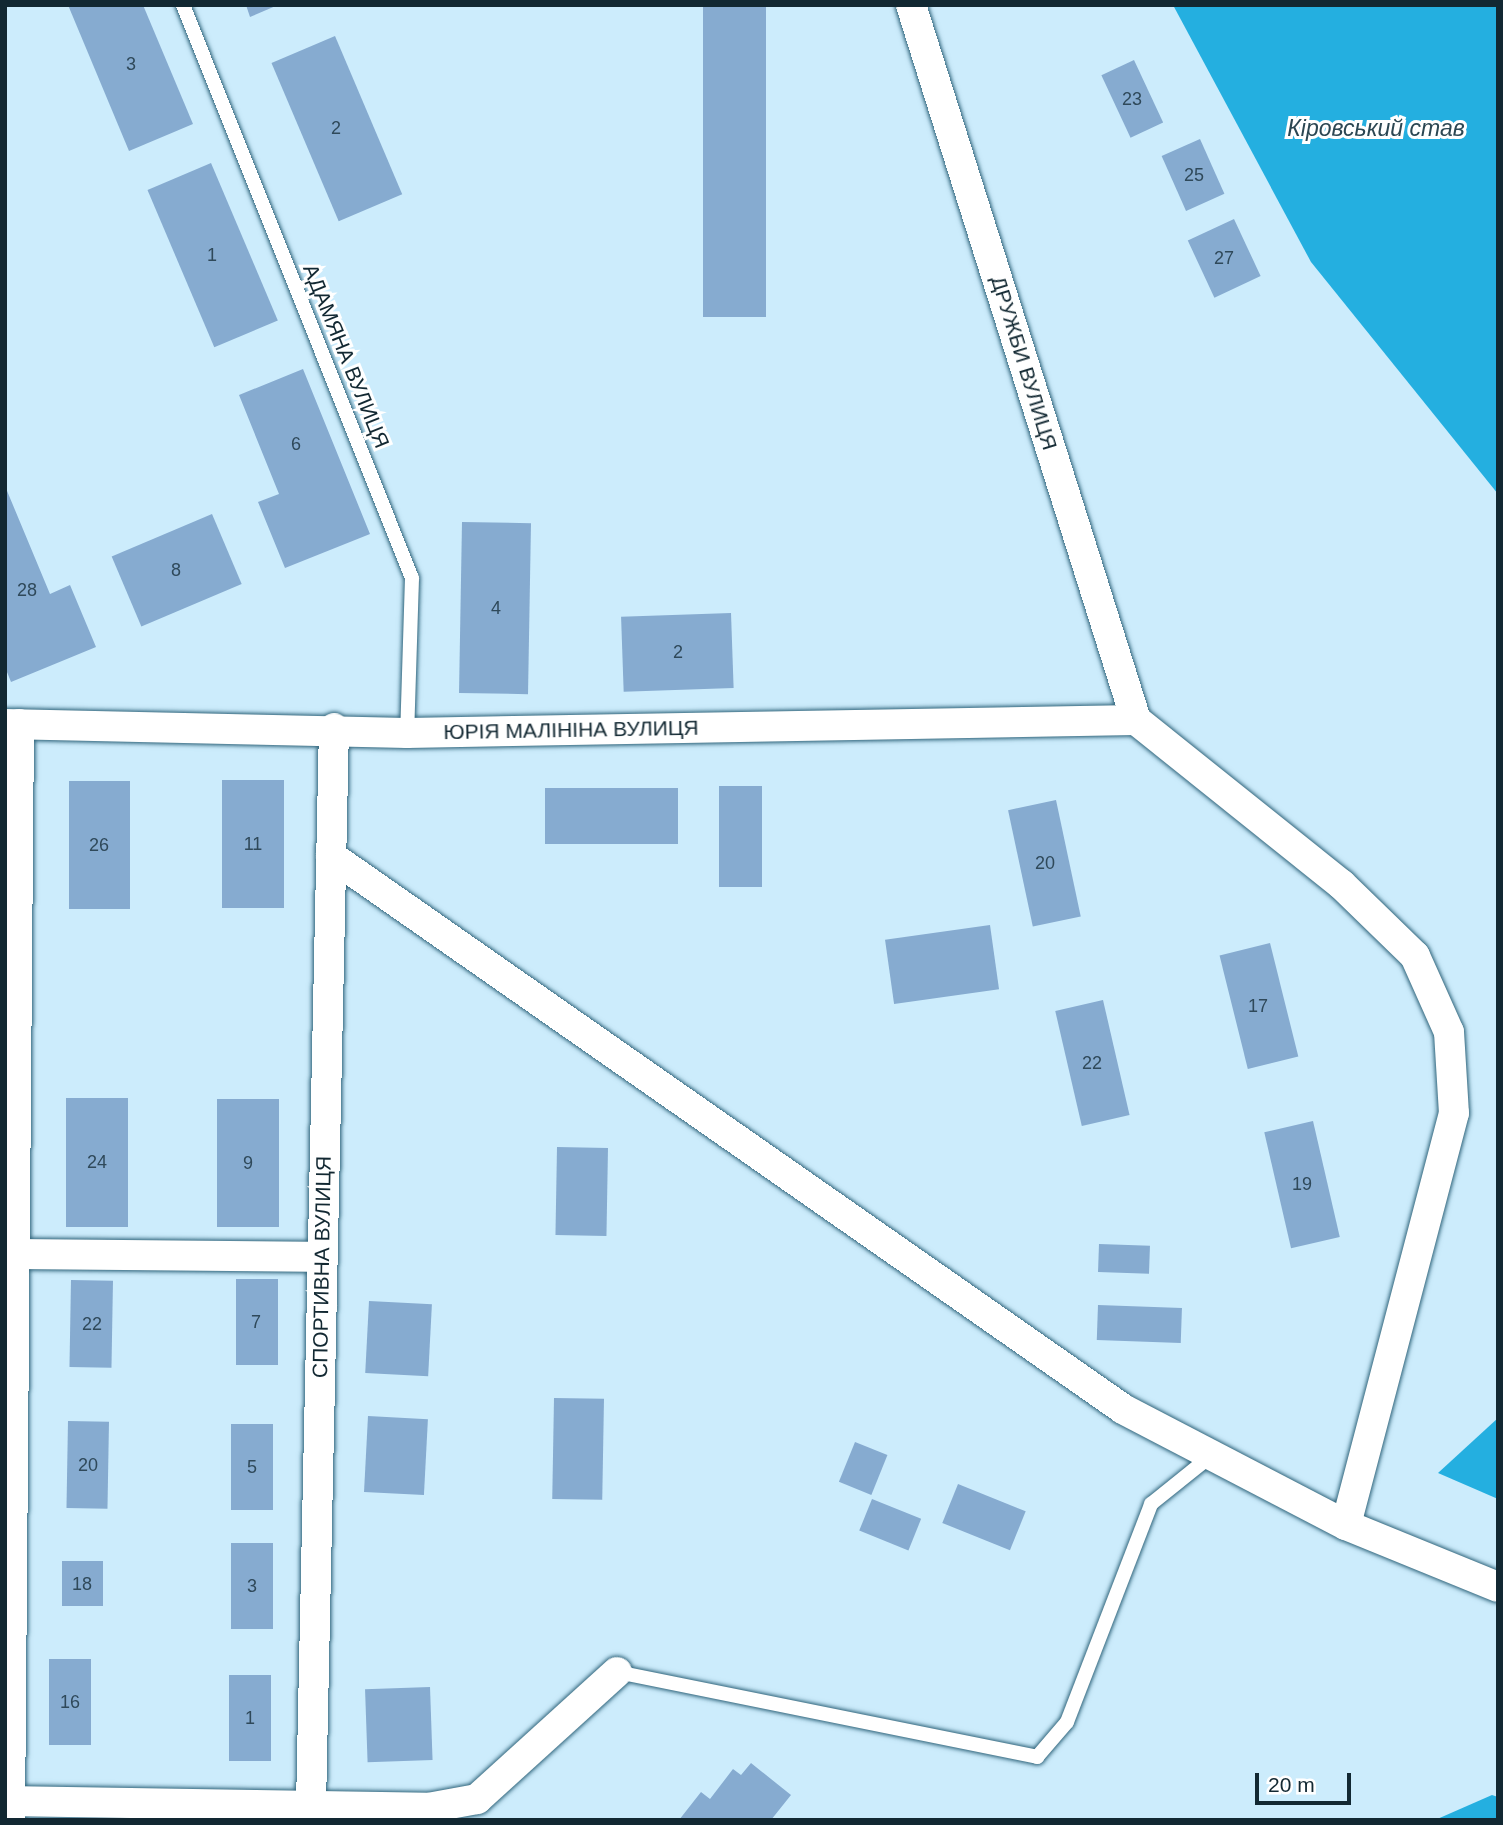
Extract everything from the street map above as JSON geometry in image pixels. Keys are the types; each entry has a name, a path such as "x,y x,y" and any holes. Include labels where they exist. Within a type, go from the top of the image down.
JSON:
{"street":[{"name":"ДРУЖБИ ВУЛИЦЯ","path":"911,5 1136,720"},
{"name":"ЮРІЯ МАЛІНІНА ВУЛИЦЯ","path":"12,724 334,728 407,733 1136,720"},
{"path":"1136,720 1341,884 1406,947 1415,956 1449,1032 1454,1113 1420,1254 1346,1525"},
{"path":"12,724 8,1807 428,1808 477,1799 617,1672"},
{"name":"СПОРТИВНА ВУЛИЦЯ","path":"311,1806 334,728"},
{"path":"331,856 1123,1409 1346,1525 1498,1587"},
{"path":"10,1254 322,1257"}],"lane":[{"name":"АДАМЯНА ВУЛИЦЯ","path":"183,5 412,578 407,733"},
{"path":"617,1672 1037,1757 1067,1722 1151,1503 1212,1455"}],"water":[{"name":"Кіровський став","path":"1173,5 1498,5 1498,494 1311,262"},
{"path":"1498,1418 1498,1499 1438,1473"},
{"path":"1492,1795 1498,1797 1498,1820 1435,1820"}],"building":[{"path":"68,5 143,5 193,124 129,151"},
{"path":"246,5 278,5 250,17"},
{"path":"703,5 766,5 766,317 703,317"},
{"path":"335,36 402,194 339,221 271,63"},
{"path":"1134,60 1163,123 1131,138 1101,75"},
{"path":"1200,139 1224,194 1186,211 1162,156"},
{"path":"211,163 278,320 214,347 147,190"},
{"path":"1234,219 1261,276 1214,298 1188,241"},
{"path":"303,369 370,534 285,568 258,502 279,494 239,395"},
{"path":"5,486 50,594 70,585 96,647 11,682 5,667"},
{"path":"212,514 242,584 141,627 112,557"},
{"path":"462,522 531,523 528,694 459,693"},
{"path":"731,613 734,688 624,692 621,617"},
{"path":"222,780 284,780 284,908 222,908"},
{"path":"69,781 130,781 130,909 69,909"},
{"path":"719,786 762,786 762,887 719,887"},
{"path":"545,788 678,788 678,844 545,844"},
{"path":"1056,800 1081,916 1033,927 1008,810"},
{"path":"990,925 999,989 894,1004 885,940"},
{"path":"1270,943 1298,1057 1248,1069 1220,956"},
{"path":"1103,1000 1130,1115 1082,1126 1055,1011"},
{"path":"66,1098 128,1098 128,1227 66,1227"},
{"path":"217,1099 279,1099 279,1227 217,1227"},
{"path":"1313,1121 1340,1237 1291,1248 1264,1132"},
{"path":"557,1147 608,1148 606,1236 555,1235"},
{"path":"1099,1244 1150,1246 1149,1274 1098,1272"},
{"path":"236,1279 278,1279 278,1365 236,1365"},
{"path":"71,1280 113,1281 111,1368 69,1367"},
{"path":"369,1301 432,1304 428,1376 365,1373"},
{"path":"1098,1305 1182,1308 1181,1343 1097,1340"},
{"path":"554,1398 604,1399 602,1500 552,1499"},
{"path":"368,1416 428,1419 424,1495 364,1492"},
{"path":"68,1421 109,1422 107,1509 66,1508"},
{"path":"231,1424 273,1424 273,1510 231,1510"},
{"path":"855,1442 887,1455 871,1495 839,1482"},
{"path":"958,1484 1026,1511 1010,1550 942,1523"},
{"path":"872,1499 921,1519 908,1550 859,1531"},
{"path":"231,1543 273,1543 273,1629 231,1629"},
{"path":"62,1561 103,1561 103,1606 62,1606"},
{"path":"49,1659 91,1659 91,1745 49,1745"},
{"path":"229,1675 271,1675 271,1761 229,1761"},
{"path":"430,1687 433,1760 368,1762 365,1689"},
{"path":"751,1763 791,1795 771,1820 679,1820 701,1792 710,1799 733,1769 741,1775"}]}
